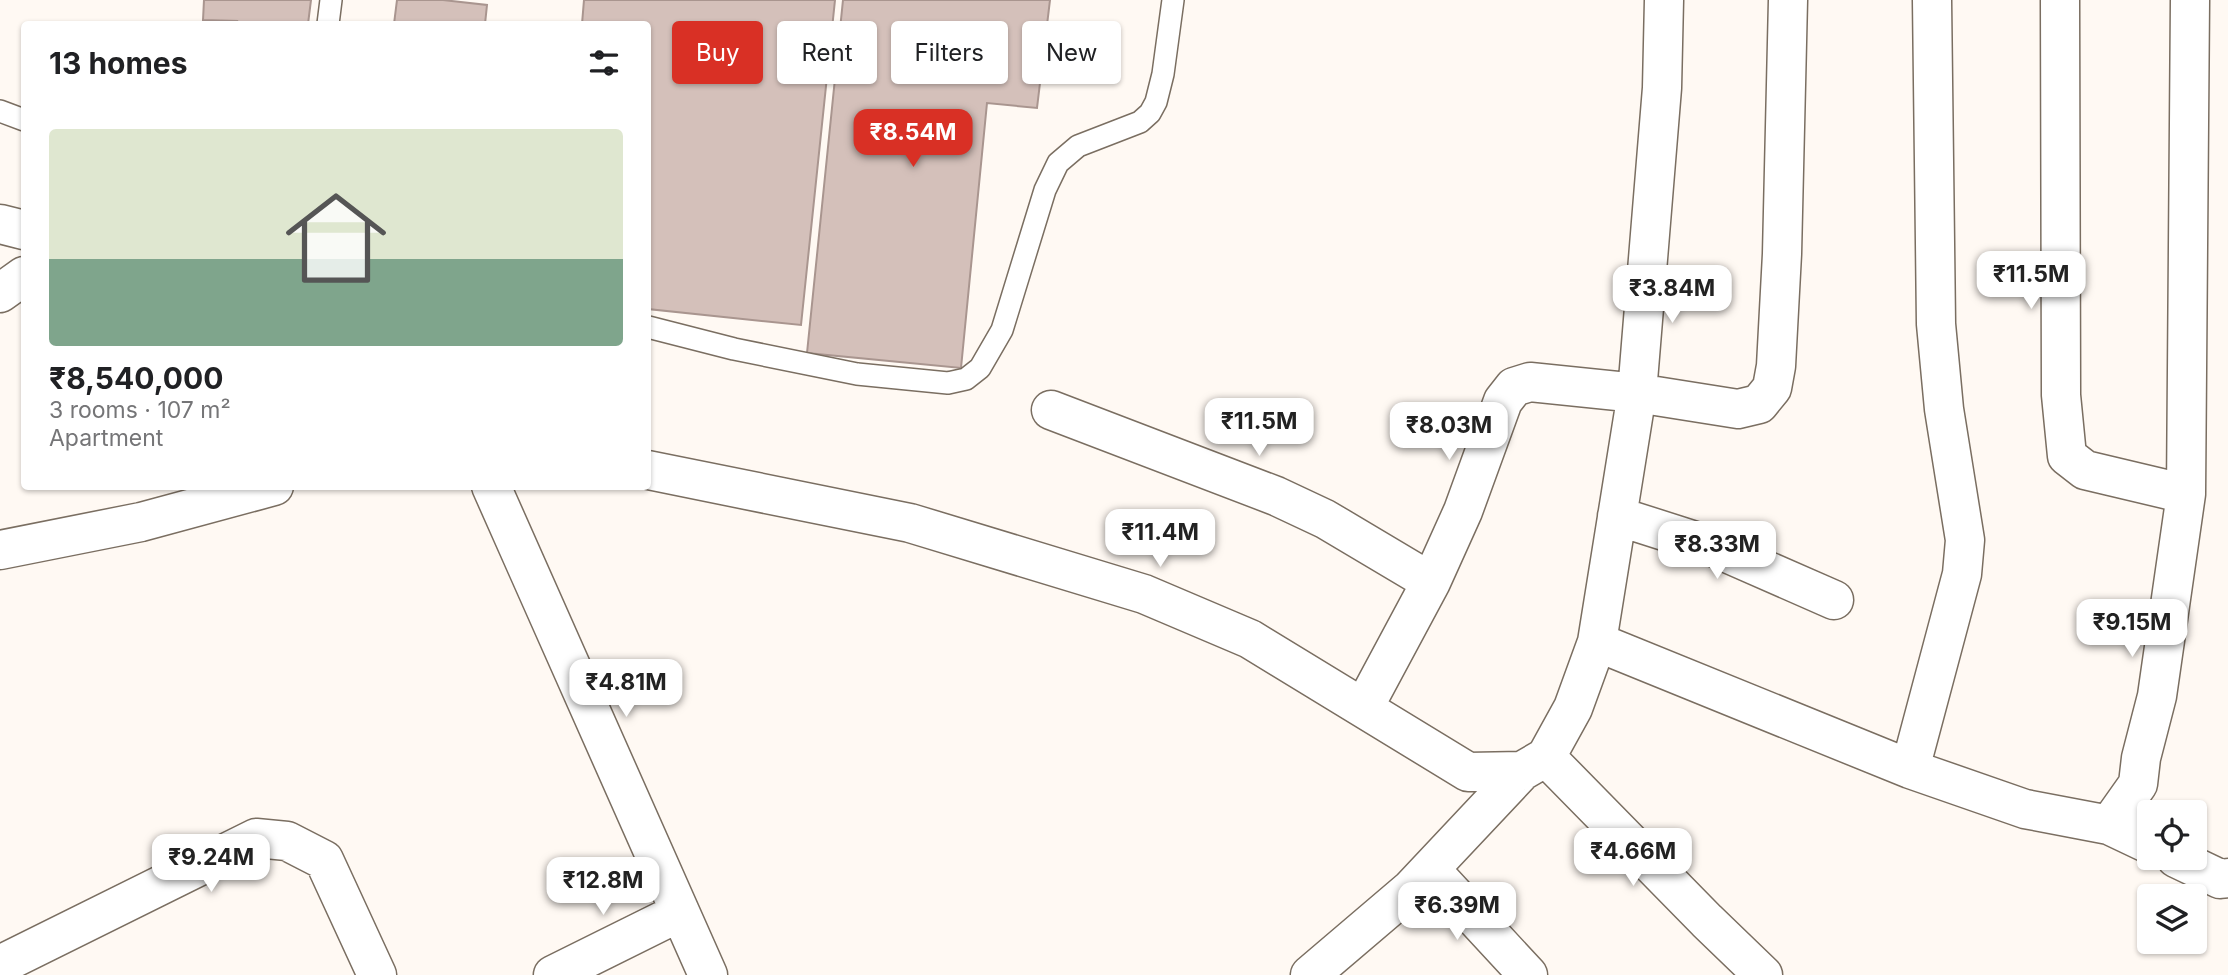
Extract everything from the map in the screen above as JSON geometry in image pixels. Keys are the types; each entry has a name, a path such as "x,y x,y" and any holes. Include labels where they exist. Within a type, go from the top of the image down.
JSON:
{"street":[{"path":"1310,975 1411,889 1534,764 1573,708 1597,642 1637,393 1662,88 1664,0"},
{"path":"1364,707 1431,582 1463,511 1503,401 1514,387 1530,382 1637,393 1738,409 1759,404 1772,388 1776,366 1782,254 1788,0"},
{"path":"1910,769 1962,574 1965,540 1944,409 1936,324 1932,0"},
{"path":"2060,0 2061,395 2067,456 2085,470 2186,494"},
{"path":"2109,825 2138,784 2141,758 2157,696 2186,494 2190,0"},
{"path":"0,224 21,229"},
{"path":"0,293 21,278"},
{"path":"1051,410 1276,496 1325,519 1431,582"},
{"path":"651,471 910,523 1144,594 1250,639 1468,772 1534,764 1763,975"},
{"path":"0,550 141,522 259,490"},
{"path":"493,490 708,975"},
{"path":"1617,516 1711,546 1834,600"},
{"path":"1597,642 1910,769 2025,809 2109,825 2137,838"},
{"path":"0,965 256,838 287,841 324,860 377,975"},
{"path":"1430,869 1528,975"},
{"path":"2201,870 2220,879 2228,878"},
{"path":"553,975 680,912"}],"lane":[{"path":"328,21 331,0"},
{"path":"651,328 734,349 857,374 948,383 966,379 979,368 1002,330 1045,190 1058,163 1078,146 1140,122 1150,113 1156,102 1163,74 1173,0"},
{"path":"0,111 21,119"}],"building":[{"path":"204,0 311,0 308,21 203,20"},
{"path":"397,0 443,0 487,5 485,21 394,21"},
{"path":"584,0 835,0 833,21 777,21 777,84 826,84 801,325 651,309 651,21 582,21"},
{"path":"843,0 1050,0 1047,21 1022,21 1022,84 1040,84 1037,108 987,103 961,368 807,353 834,84 877,84 877,21 841,21"}]}
